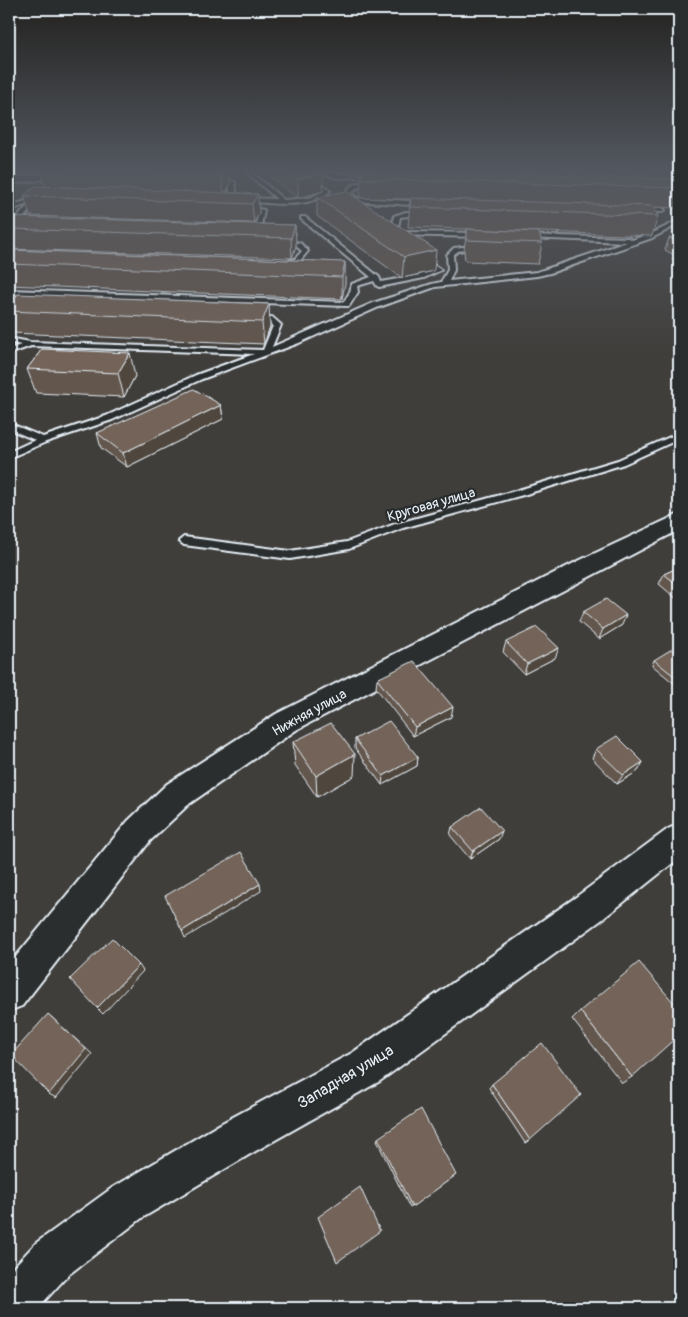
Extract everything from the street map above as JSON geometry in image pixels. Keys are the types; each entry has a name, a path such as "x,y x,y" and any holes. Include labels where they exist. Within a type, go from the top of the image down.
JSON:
{"street":[{"name":"Нижняя улица","path":"9,993 139,831 178,794 286,722 679,521"},
{"name":"Западная улица","path":"9,1306 52,1259 127,1203 237,1138 366,1066 588,909 679,839"}],"lane":[{"path":"318,232 378,291"},
{"path":"391,232 490,235"},
{"path":"346,280 354,284 365,280 378,291 537,274 661,232"},
{"path":"395,234 400,241"},
{"path":"520,236 640,240"},
{"path":"530,236 533,246"},
{"path":"270,241 298,244 305,251 297,260 286,264 276,264"},
{"path":"444,283 448,280 452,269 450,255 456,249 487,247"},
{"path":"9,455 43,440 109,418 199,376 296,341 378,291 438,270 415,253"},
{"path":"9,292 346,304 354,292 354,284"},
{"path":"249,319 269,319 276,325 266,352"},
{"path":"9,340 30,344 266,352"},
{"path":"9,352 30,344"},
{"path":"9,426 43,440"},
{"name":"Круговая улица","path":"184,541 290,555 349,545 399,526 519,493 621,462 679,436"}],"building":[{"path":"117,232 293,232 291,238"},
{"path":"368,232 409,232 436,250 404,257"},
{"path":"467,232 539,232 542,243 467,240"},
{"path":"679,236 679,243 669,238"},
{"path":"9,250 345,262 342,277 9,264"},
{"path":"18,294 269,304 262,322 9,311 9,305"},
{"path":"42,349 130,353 118,373 27,369"},
{"path":"194,389 221,405 123,453 97,433"},
{"path":"679,567 679,586 664,574"},
{"path":"606,599 626,615 603,629 583,612"},
{"path":"537,627 559,648 527,664 506,642"},
{"path":"672,649 679,656 679,680 654,660"},
{"path":"414,661 453,707 415,727 377,679"},
{"path":"389,721 418,757 383,776 355,739"},
{"path":"331,723 355,754 316,776 293,742"},
{"path":"617,736 643,762 623,775 596,749"},
{"path":"481,807 502,831 473,851 452,827"},
{"path":"241,852 260,884 182,931 165,896"},
{"path":"112,938 139,965 97,1008 70,979"},
{"path":"639,962 679,1009 679,1035 632,1077 580,1011"},
{"path":"48,1014 86,1049 49,1094 11,1055"},
{"path":"542,1043 581,1095 530,1140 492,1084"},
{"path":"421,1109 456,1175 412,1207 378,1138"},
{"path":"360,1187 380,1231 337,1262 318,1217"}]}
